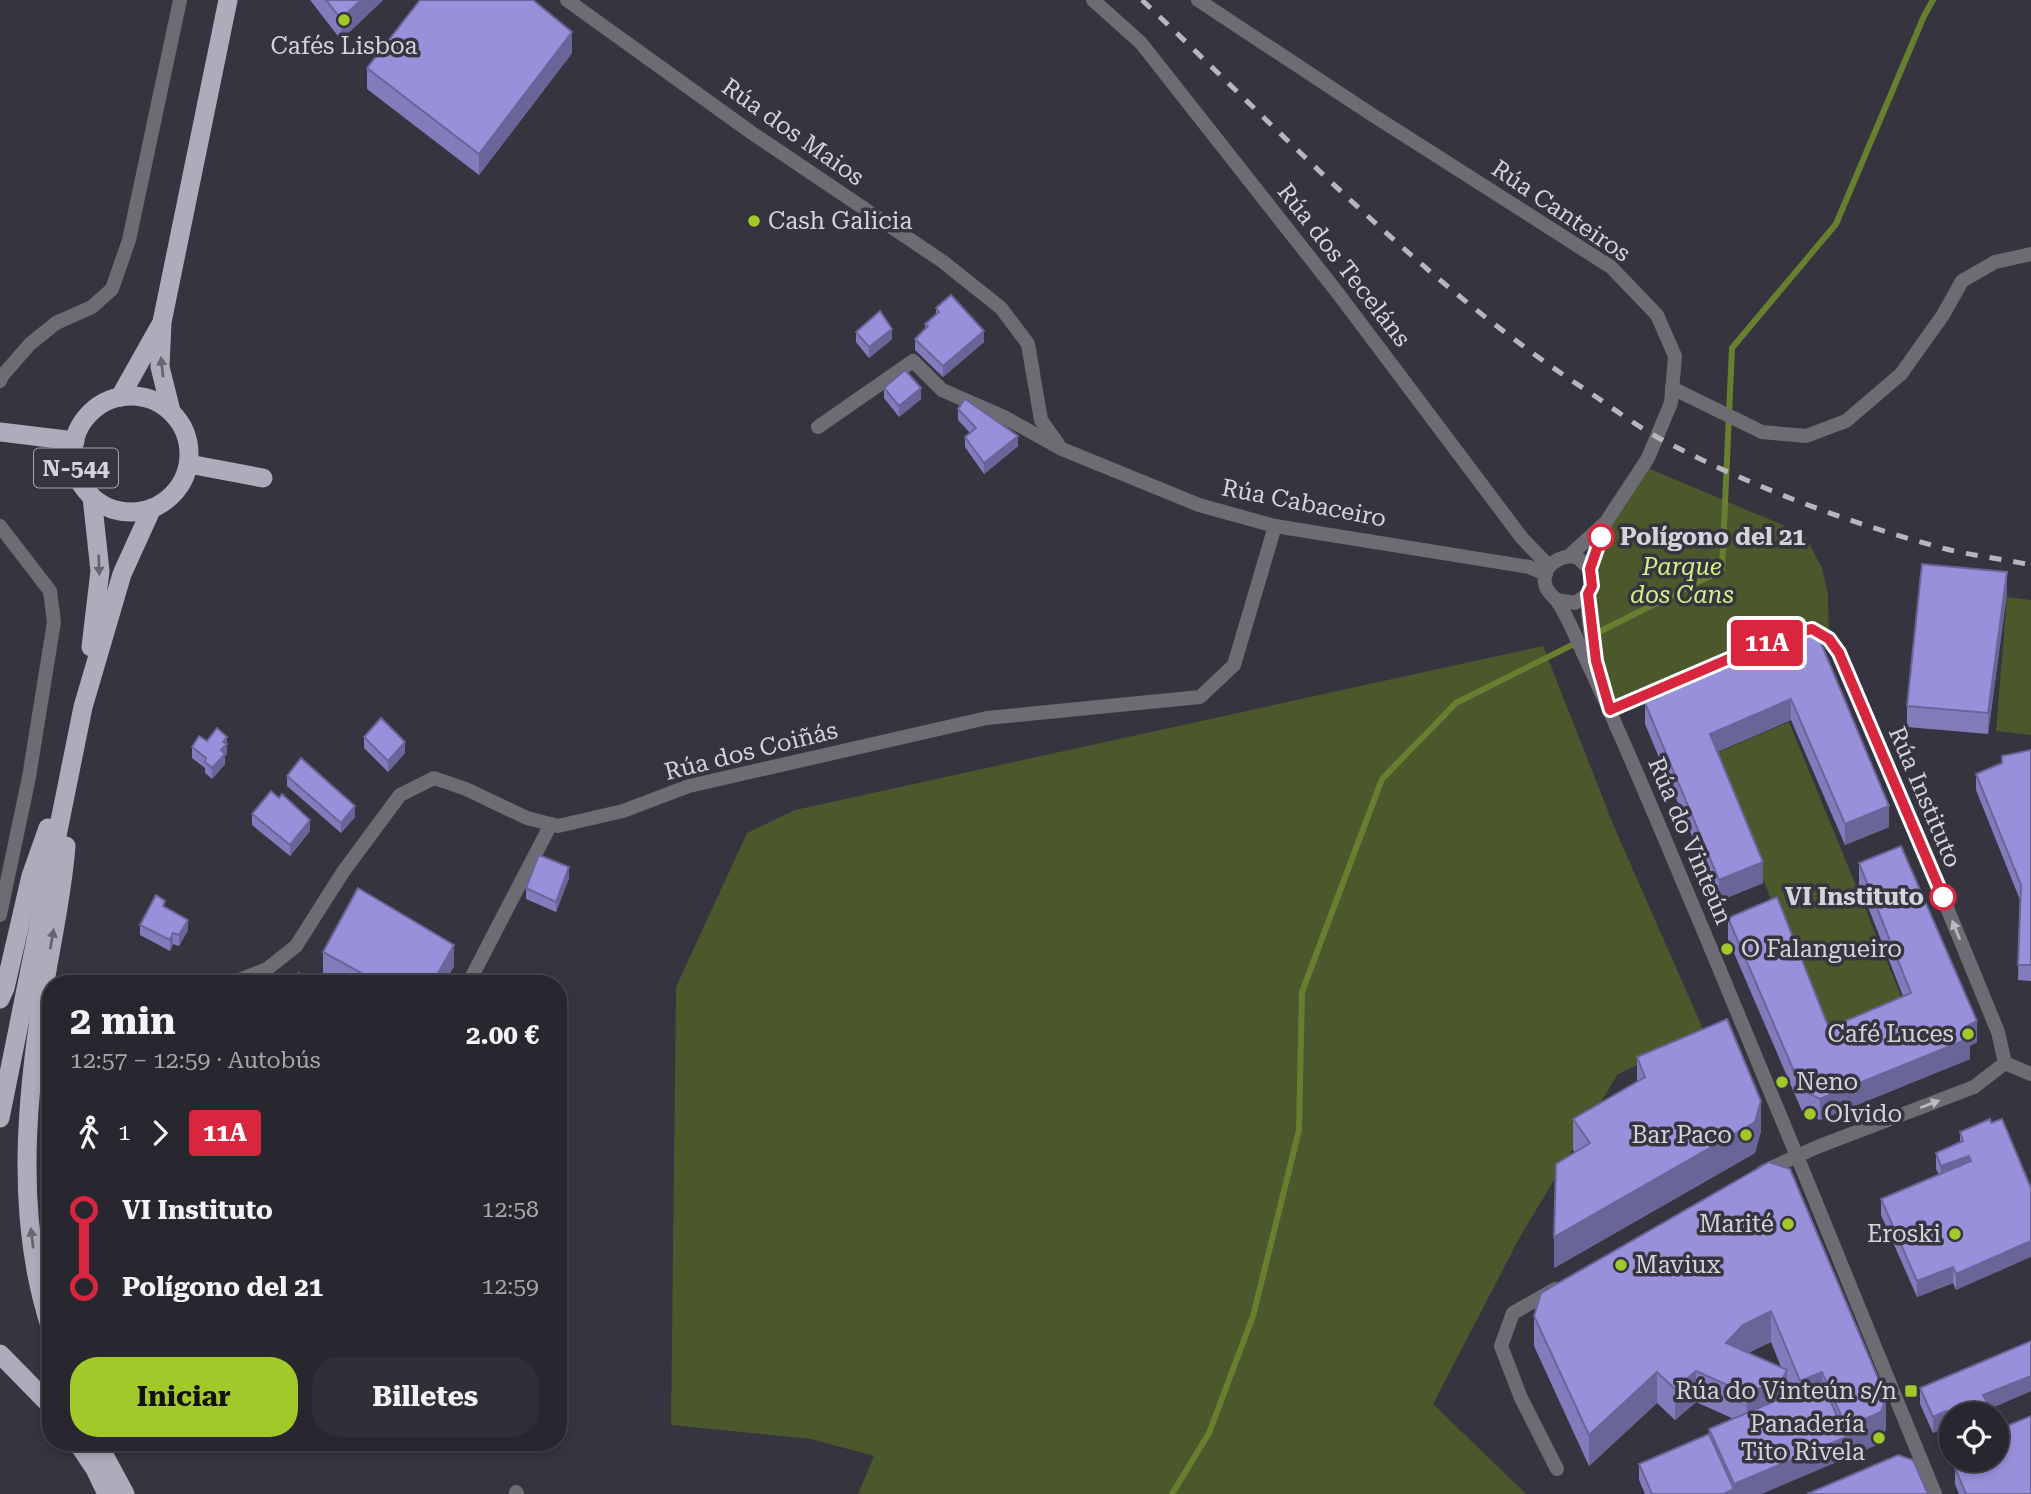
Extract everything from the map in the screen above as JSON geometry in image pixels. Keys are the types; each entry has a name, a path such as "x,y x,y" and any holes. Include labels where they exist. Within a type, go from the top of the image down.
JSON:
{"highway":[{"path":"228,0 162,322 160,367 172,411 187,440 189,464 262,478"},
{"path":"162,322 120,397 146,398 172,411"},
{"name":"N-544","path":"120,397 105,402 91,412 75,441 74,464 79,480 93,497 107,507 122,512 152,508 168,499 179,486 189,464"},
{"path":"0,432 75,441"},
{"name":"N-544","path":"0,1118 83,707 100,571 93,497"},
{"name":"N-544","path":"83,707 122,574 152,508"},
{"name":"N-544","path":"0,999 5,988 31,876 73,758"},
{"name":"N-544","path":"48,975 63,883 73,758"},
{"name":"N-544","path":"42,1010 31,1076 26,1159 31,1239 42,1299"},
{"path":"0,1354 42,1397"},
{"path":"83,1451 96,1469 107,1494"},
{"path":"102,1451 125,1494"}],"street":[{"path":"0,381 30,344 56,323 92,307 112,289 129,240 180,0"},
{"name":"Rúa dos Maios","path":"567,0 752,133 942,261 1001,308 1028,344 1041,420 1062,449"},
{"name":"Rúa dos Teceláns","path":"1093,0 1141,43 1346,303 1521,538 1548,570"},
{"name":"Rúa Canteiros","path":"1198,0 1611,267 1657,315 1675,356 1671,403 1648,458 1606,522"},
{"path":"1672,388 1762,432 1805,436 1846,421 1901,374 1943,315 1962,281 1995,262 2031,254"},
{"name":"Rúa Cabaceiro","path":"818,427 913,361 942,390 1004,417 1062,449 1199,505 1275,526 1548,570"},
{"path":"1557,600 1575,603 1588,594 1592,586 1590,569 1606,522"},
{"path":"1606,522 1569,556 1556,560 1548,570 1546,586 1557,600 1610,710"},
{"path":"0,526 50,591 54,622 29,777 0,915"},
{"name":"Rúa dos Coiñás","path":"252,975 267,969 296,946 343,872 400,795 434,778 466,789 527,818 558,826 623,811 689,786 987,718 1200,697 1234,665 1275,526"},
{"path":"1569,556 1577,558 1590,569"},
{"path":"1588,594 1596,661 1610,710"},
{"name":"Rúa Instituto","path":"1774,639 1812,629 1829,639 1839,653 1998,1032 2005,1063"},
{"path":"1610,710 1679,681"},
{"name":"Rúa do Vinteún","path":"1610,710 1798,1155 1913,1454 1935,1494"},
{"path":"473,975 551,824"},
{"path":"1746,1180 1798,1155 1974,1087 2005,1063 2031,1074"},
{"path":"1556,1469 1521,1398 1500,1346 1513,1313 1571,1280"}],"green space":[{"name":"Parque dos Cans","path":"1643,466 1804,534 1822,568 1828,595 1829,640 1610,710 1596,661 1592,583 1599,542"},
{"path":"2007,597 2031,600 2031,735 1996,731"},
{"path":"1543,646 1615,829 1704,1031 1617,1075 1521,1235 1433,1404 1526,1494 858,1494 874,1456 811,1439 671,1425 676,987 747,833 795,810"},
{"path":"1789,722 1908,1013 1831,1045 1712,755"}],"building":[{"path":"326,0 361,0 341,19"},
{"path":"420,0 533,0 572,32 479,154 367,68"},
{"path":"951,295 984,331 943,366 915,339 928,326 925,324 939,312 936,308"},
{"path":"880,311 892,329 869,347 856,332"},
{"path":"905,370 921,388 899,406 884,388"},
{"path":"965,399 1018,436 984,463 965,437 976,428 958,409"},
{"path":"1922,564 2007,572 1988,713 1907,706"},
{"path":"1801,625 1805,635 1816,631 1889,806 1845,824 1791,699 1710,734 1763,862 1719,880 1645,703 1657,698 1652,686"},
{"path":"381,718 405,742 388,761 364,737"},
{"path":"217,728 227,737 223,742 227,744 221,750 225,754 212,768 205,762 206,758 192,747 199,736 207,741"},
{"path":"2031,750 2031,965 2018,965 2021,885 1976,774 2002,763 2002,756"},
{"path":"301,758 355,806 341,823 287,776"},
{"path":"271,791 279,798 282,794 310,820 290,845 252,814"},
{"path":"1901,846 1977,1021 1965,1027 1970,1038 1820,1099 1802,1090 1728,918 1777,897 1829,1028 1911,993 1859,863"},
{"path":"539,855 569,867 556,902 526,888"},
{"path":"358,888 454,945 437,975 365,975 323,952"},
{"path":"156,895 165,901 163,906 188,920 179,935 173,933 170,940 140,925"},
{"path":"1727,1019 1761,1101 1755,1122 1554,1237 1556,1164 1590,1143 1573,1119 1645,1077 1637,1057"},
{"path":"1990,1119 1991,1123 2002,1119 2031,1188 2031,1241 1956,1274 1953,1267 1917,1281 1881,1199 1971,1161 1969,1156 1941,1166 1936,1153 1963,1141 1960,1132"},
{"path":"1769,1162 1790,1169 1886,1397 1881,1412 1846,1427 1822,1372 1800,1381 1771,1311 1743,1325 1726,1343 1787,1370 1783,1378 1747,1394 1696,1371 1675,1389 1657,1372 1589,1435 1534,1316 1541,1293"},
{"path":"2031,1341 2031,1376 1983,1395 1987,1402 1939,1402 1939,1414 1933,1417 1920,1388"},
{"path":"1822,1381 1846,1437 1734,1484 1709,1429"},
{"path":"2031,1416 2031,1494 1966,1494 1957,1472 2009,1472 2009,1425"},
{"path":"1709,1434 1734,1489 1723,1494 1652,1494 1639,1464"},
{"path":"1898,1455 1913,1460 1928,1494 1807,1494"}],"waterway":[{"path":"1591,636 1722,570 1732,348 1836,224 1933,0"},
{"path":"1172,1494 1209,1433 1253,1316 1299,1130 1302,992 1382,779 1456,703 1578,642"}],"railway":[{"path":"1142,0 1358,208 1414,258 1530,351 1642,428 1740,477 1841,517 1946,549 2031,565"}],"bus line":[{"name":"11A","path":"1601,537 1590,569 1592,586 1588,594 1589,617 1596,661 1610,710 1787,634 1812,629 1829,639 1839,653 1943,897"}],"place":[{"name":"Cafés Lisboa","path":"344,20"},
{"name":"Cash Galicia","path":"754,221"},
{"name":"Polígono del 21","path":"1601,537"},
{"name":"VI Instituto","path":"1943,897"},
{"name":"O Falangueiro","path":"1727,949"},
{"name":"Café Luces","path":"1968,1034"},
{"name":"Neno","path":"1782,1082"},
{"name":"Olvido","path":"1810,1114"},
{"name":"Bar Paco","path":"1746,1135"},
{"name":"Marité","path":"1788,1224"},
{"name":"Eroski","path":"1955,1234"},
{"name":"Maviux","path":"1621,1265"},
{"name":"Rúa do Vinteún s/n","path":"1911,1391"},
{"name":"Panadería Tito Rivela","path":"1879,1438"}]}
